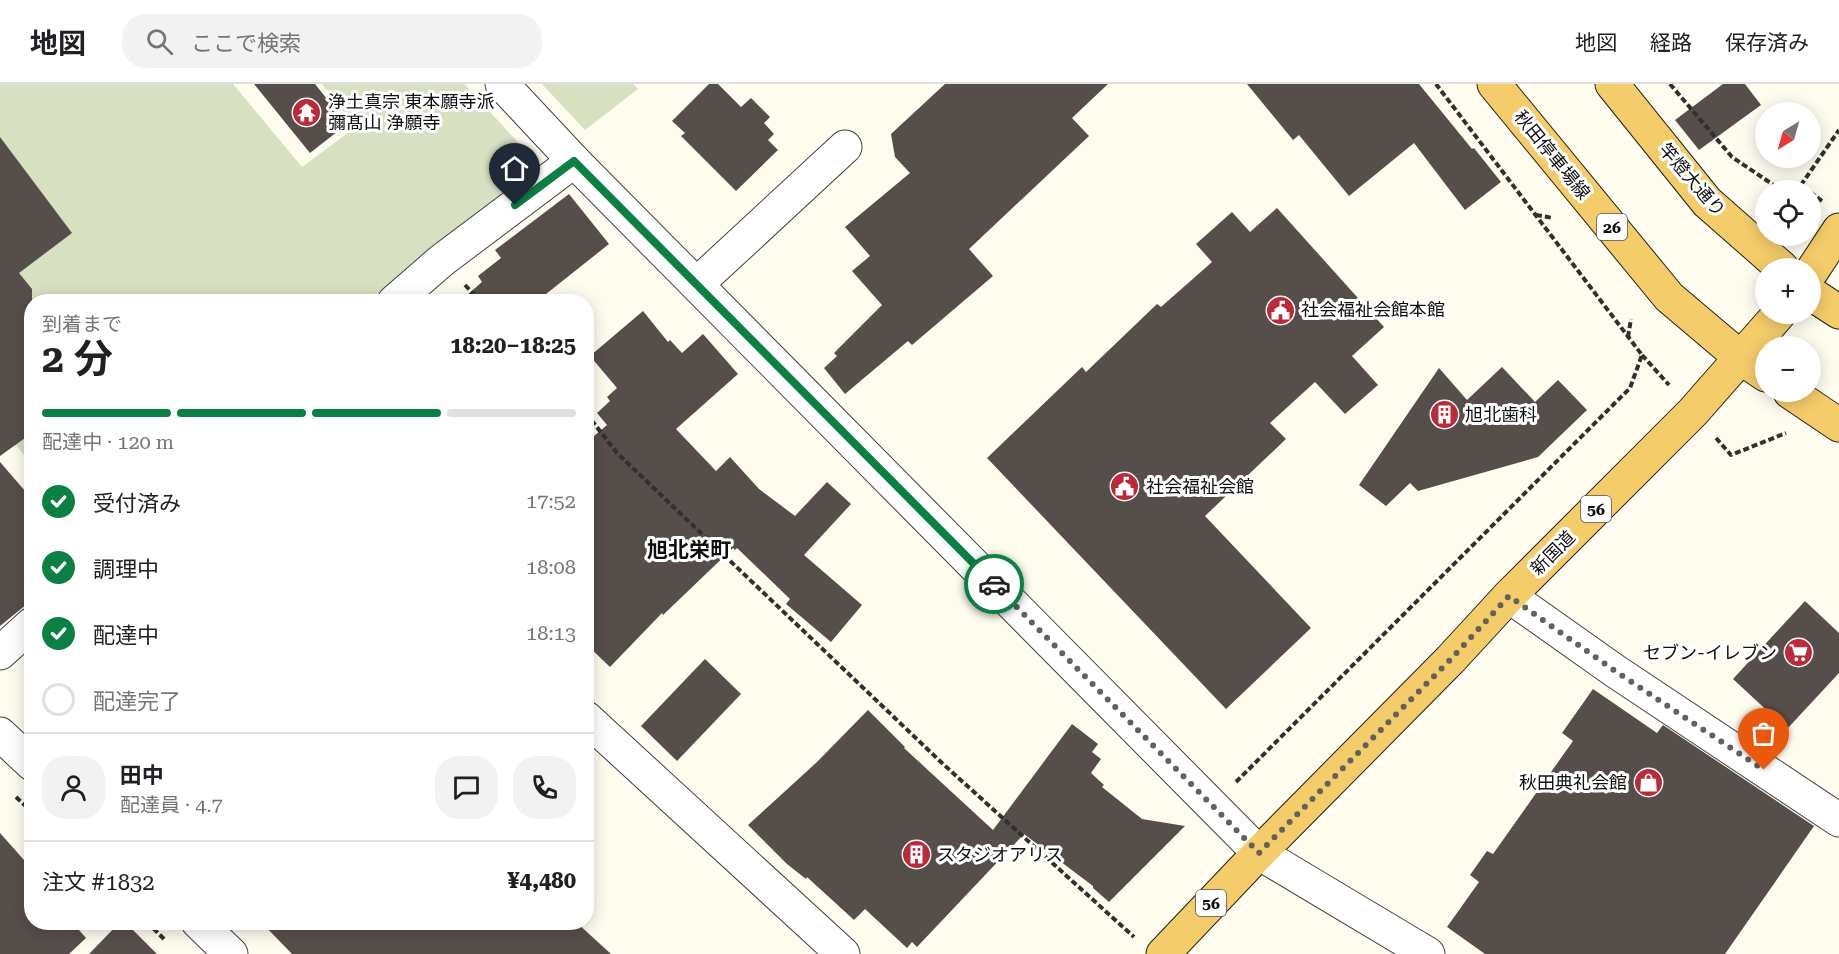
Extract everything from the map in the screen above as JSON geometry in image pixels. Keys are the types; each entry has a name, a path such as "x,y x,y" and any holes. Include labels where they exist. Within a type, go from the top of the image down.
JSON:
{"main road":[{"name":"秋田停車場線","path":"1494,84 1669,297 1754,366"},
{"name":"竿燈大通り","path":"1612,84 1707,202 1771,258"},
{"path":"1821,258 1839,230"},
{"path":"1821,300 1839,312"},
{"name":"56","path":"1754,366 1774,324"},
{"name":"新国道","path":"1163,954 1259,853 1450,660 1509,596 1693,412 1754,366"},
{"path":"1805,402 1839,425"}],"street":[{"path":"502,84 574,161 1259,853 1428,954"},
{"path":"696,284 845,147"},
{"path":"403,294 441,261 574,161"},
{"path":"1509,596 1615,671 1839,820"},
{"path":"0,653 24,631"},
{"path":"594,725 843,954"},
{"path":"0,734 24,756"},
{"path":"206,930 231,954"}],"path":[{"path":"1213,805 1630,388 1642,354 1436,84"},
{"path":"1670,84 1732,157 1766,180"},
{"path":"1680,96 1680,106"},
{"path":"1804,180 1839,130"},
{"path":"1535,215 1552,218"},
{"path":"1628,337 1631,319"},
{"path":"594,423 626,461 942,764 1135,938"},
{"path":"1731,455 1786,433"},
{"path":"155,930 172,946"}],"green space":[{"path":"0,84 233,84 302,167 356,127 322,84 464,84 540,166 536,179 460,231 381,294 24,294 24,455 0,425"},
{"path":"542,84 633,84 638,89 585,130"}],"building":[{"name":"浄土真宗 東本願寺派 彌髙山 浄願寺","path":"254,84 315,84 347,124 310,153"},
{"path":"709,84 718,84 741,107 751,98 770,117 764,123 774,134 768,140 778,150 736,191 681,136 685,133 672,121"},
{"path":"945,84 1108,84 1072,118 1089,136 969,249 993,276 912,345 908,341 845,394 824,368 837,356 834,353 882,305 852,271 870,256 845,227 910,173 895,157 891,134"},
{"path":"1247,84 1419,84 1501,182 1465,210 1414,143 1349,196 1299,135 1293,140"},
{"path":"1723,84 1745,84 1759,102 1755,102 1755,109 1699,150 1675,120"},
{"path":"0,137 72,233 19,273 32,289 32,294 24,294 24,439 0,456"},
{"path":"569,194 609,244 546,294 468,294 482,282 478,276 501,258 495,250"},
{"name":"社会福祉会館","path":"1277,208 1384,327 1352,356 1378,385 1345,414 1315,382 1270,423 1286,439 1205,516 1311,628 1226,709 987,458 1082,367 1086,372 1157,304 1161,307 1212,262 1196,244 1232,212 1250,232"},
{"path":"643,311 668,342 670,340 682,353 703,334 738,374 676,429 716,471 730,457 759,489 795,516 827,482 851,504 804,555 862,605 831,642 786,604 790,599 737,548 735,550 733,548 663,615 662,613 610,667 594,652 594,436 607,425 597,413 610,401 607,397 617,388 594,361 594,353"},
{"name":"旭北歯科","path":"1502,367 1535,402 1558,380 1587,410 1538,457 1418,491 1410,483 1386,506 1359,485 1439,368 1467,400"},
{"path":"0,462 24,490 24,606 0,626"},
{"name":"セブン-イレブン","path":"1805,601 1839,633 1839,673 1787,729 1733,679"},
{"path":"705,659 741,694 677,761 641,726"},
{"name":"秋田典礼会館","path":"1593,689 1657,733 1663,725 1814,826 1725,954 1485,954 1447,927 1479,882 1470,875 1487,851 1493,854 1573,741 1562,733"},
{"path":"868,710 904,748 993,830 1072,724 1098,744 1092,752 1101,759 1091,773 1104,785 1102,787 1142,819 1185,826 1109,902 1093,886 1024,834 917,947 912,942 907,948 865,909 854,920 807,877 806,879 787,864 748,825 817,762"},
{"path":"0,833 24,860 24,930 79,930 86,938 69,954 0,954"},
{"path":"112,930 133,930 157,954 89,954"},
{"path":"269,930 585,930 611,954 292,954"}],"way so far":[{"path":"994,584 1259,853 1450,660 1509,596 1615,671 1764,770"}],"place":[{"name":"浄土真宗 東本願寺派 彌髙山 浄願寺","path":"307,112"},
{"name":"社会福祉会館本館","path":"1280,310"},
{"name":"旭北歯科","path":"1444,415"},
{"name":"社会福祉会館","path":"1125,487"},
{"name":"セブン-イレブン","path":"1798,653"},
{"name":"秋田典礼会館","path":"1648,783"},
{"name":"スタジオアリス","path":"916,855"}],"district":[{"name":"旭北栄町","path":"689,550"}],"route":[{"path":"515,205 574,161 994,584"}]}
